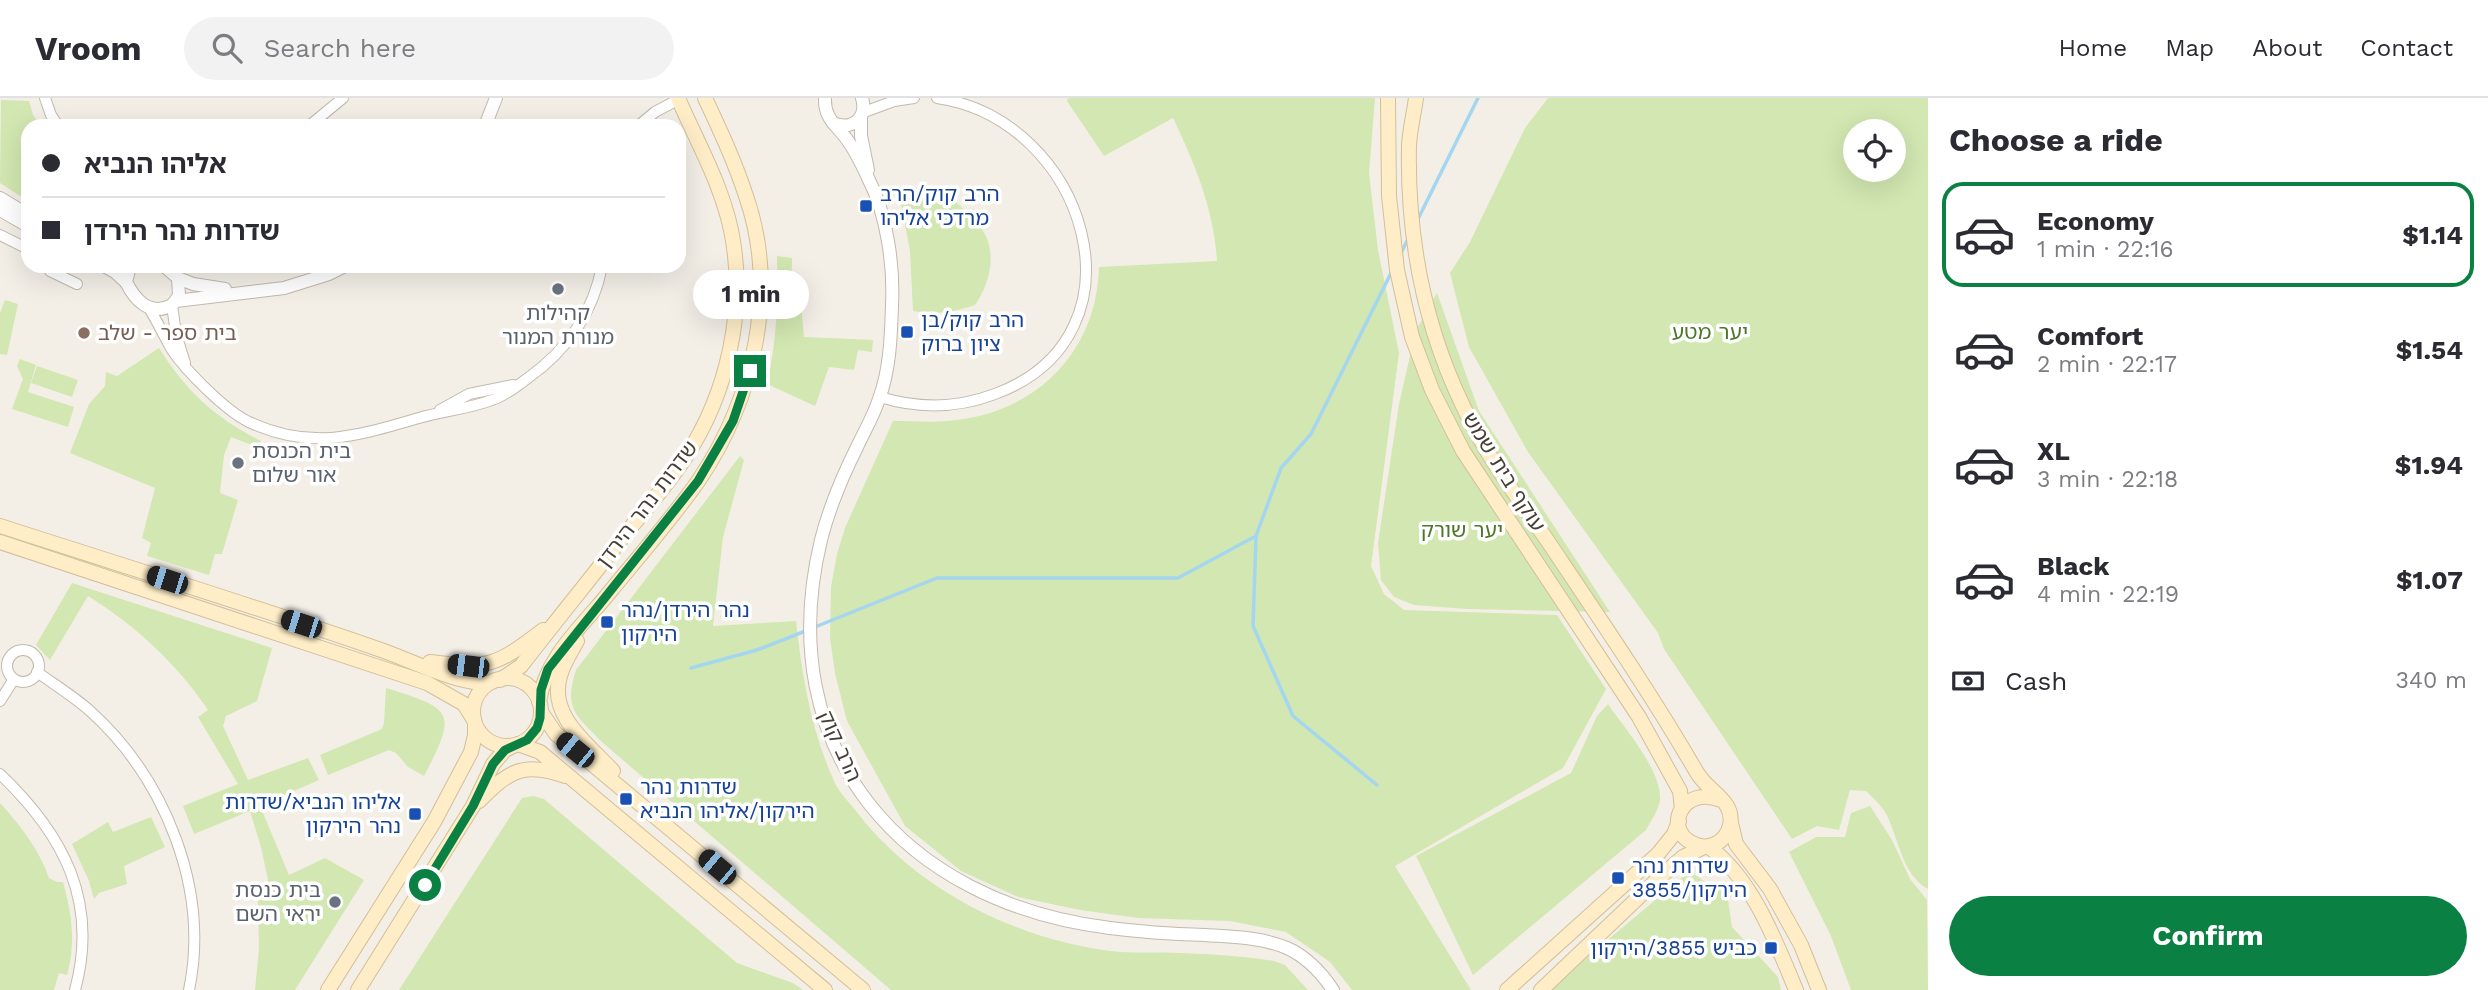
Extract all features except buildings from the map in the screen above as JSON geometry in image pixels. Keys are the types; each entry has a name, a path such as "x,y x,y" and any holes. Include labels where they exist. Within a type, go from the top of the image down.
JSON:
{"main road":[{"name":"שדרות נהר הירדן","path":"496,681 521,666 684,460 715,401 731,348 736,289 731,231 717,184 679,98"},
{"name":"שדרות נהר הירדן","path":"540,707 548,669 698,481 718,449 738,408 757,341 760,284 754,224 747,197 728,148 705,98"},
{"name":"עוקף בית שמש","path":"1388,98 1389,196 1397,270 1412,337 1432,390 1463,452 1639,717 1680,791 1680,815"},
{"name":"עוקף בית שמש","path":"1416,98 1409,143 1412,228 1433,331 1452,382 1464,409 1501,472 1631,666 1703,783 1721,800"},
{"path":"0,526 464,680 483,683 513,680 523,682 534,692 556,734 863,990"},
{"path":"0,542 427,683 464,704 480,732 491,742 540,752 825,990"},
{"path":"593,613 563,667 557,692 558,705 566,720 652,813"},
{"path":"406,659 468,666 489,664 514,651 558,619"},
{"path":"328,990 434,822 471,752 477,697 496,681"},
{"path":"358,990 473,806 493,764 505,750 534,732 540,707"},
{"path":"473,806 497,781 518,770 530,768 551,772 579,784"},
{"path":"1507,990 1658,854 1674,834 1680,815 1689,800 1700,796 1721,800 1727,808 1736,844 1770,890 1801,945 1819,990"},
{"path":"1680,815 1684,836 1689,842 1707,847 1732,866 1744,884 1781,952 1796,990"},
{"path":"1541,990 1683,857 1723,839 1730,821"}],"street":[{"path":"45,98 54,119"},
{"path":"317,119 342,98"},
{"path":"488,119 496,98"},
{"path":"646,119 679,98"},
{"name":"הרב קוק","path":"862,98 861,136 870,181 886,236 892,297 888,359 880,397 847,467 823,532 811,606 812,658 816,685 844,765 865,800 891,831 922,858 996,900 1039,915 1086,925 1137,932 1242,938 1276,944 1308,961 1333,990"},
{"path":"833,123 844,127 862,115 894,101 914,98"},
{"path":"880,397 902,404 957,404 1012,388 1039,370 1058,351 1074,326 1083,295 1085,261 1079,220 1068,194 1046,160 1024,137 999,119 966,105 937,98"},
{"name":"הרב קוק","path":"825,99 825,113 848,141 870,181"},
{"path":"0,198 21,211"},
{"path":"0,210 21,222"},
{"path":"0,235 21,246"},
{"path":"54,273 76,284"},
{"path":"116,273 126,282 133,296 149,308 157,310 174,303 260,292 305,282 328,273"},
{"path":"126,282 128,273"},
{"path":"172,273 180,291 174,303 176,334 186,366"},
{"path":"177,273 207,288 260,292"},
{"path":"149,308 172,350 222,405 247,421 272,432 322,440 358,436 435,413 469,394 519,384 558,353 577,332 598,287 601,273"},
{"path":"25,650 34,654 38,662 37,672 27,681 14,679 8,671 10,657 15,652 25,650"},
{"path":"37,672 80,703 110,732 137,766 170,825 183,859 192,899 195,941 189,990"},
{"path":"1,702 14,679"},
{"path":"0,774 42,822 60,850 75,884 83,915 84,933 81,969 75,990"}],"green space":[{"path":"1068,98 1375,98 1369,173 1378,250 1399,353 1371,566 1384,594 1404,610 1557,615 1606,689 1563,768 1395,866 1471,990 1352,990 1330,962 1286,932 1230,921 1138,918 1080,910 1018,897 961,871 905,826 847,721 835,673 830,638 831,587 845,528 893,421 949,421 987,414 1014,404 1037,389 1058,371 1075,349 1088,325 1096,297 1099,267 1217,261 1208,205 1173,118 1104,156 1067,101"},
{"name":"יער מטע","path":"1548,98 1928,98 1928,889 1906,865 1885,812 1866,791 1850,790 1839,830 1817,826 1792,839 1664,649 1658,633 1528,452 1469,347 1450,273 1470,242 1525,128"},
{"path":"1,100 29,101 36,119 21,119 21,196 0,183"},
{"path":"947,193 985,233 990,254 989,276 975,305 945,312 913,311 910,251 900,198"},
{"path":"777,256 792,258 791,301 801,303 804,337 873,340 872,352 858,350 854,370 829,367 815,406 767,384 776,320"},
{"name":"יער שורק","path":"1437,293 1479,411 1610,612 1467,609 1414,605 1394,597 1381,580 1378,543 1399,404 1416,330"},
{"path":"5,300 18,304 7,355 0,354 0,313"},
{"path":"159,348 203,402 229,423 261,441 259,448 231,437 224,455 220,493 238,500 222,554 215,554 209,575 147,556 151,543 142,538 155,488 70,453 89,404 105,386 106,372 117,376"},
{"path":"20,359 36,365 28,392 74,407 68,427 12,409 23,379 17,366"},
{"path":"37,366 78,380 72,397 31,383"},
{"path":"740,456 744,460 723,537 713,626 796,621 809,702 826,762 836,785 881,840 940,888 973,908 1045,937 1120,952 1215,955 1274,961 1285,965 1308,990 891,990 603,743 580,719 572,704 572,684 576,670"},
{"path":"72,583 272,648 257,701 226,716 223,726 248,780 308,758 319,780 260,806 289,875 325,858 364,880 295,990 255,990 259,948 258,899 272,899 250,811 194,834 183,806 238,784 198,717 208,710 196,693 169,661 139,633 88,596 50,660 36,645"},
{"path":"386,688 425,701 443,716 445,725 442,738 424,776 408,767 396,753 389,750 328,775 320,755 382,729"},
{"path":"1608,704 1641,750 1655,776 1660,800 1656,812 1646,830 1473,975 1416,856 1571,773 1597,716"},
{"path":"533,796 544,799 737,963 793,983 803,990 399,990 522,798"},
{"path":"0,803 28,838 49,878 63,882 71,917 72,940 67,975 59,973 54,990 0,990"},
{"path":"1870,806 1892,840 1910,879 1927,900 1928,990 1851,990 1831,936 1789,852 1816,837 1845,837 1851,813"},
{"path":"151,817 165,847 124,866 127,884 99,893 94,899 72,844 108,822 113,832"},
{"path":"1690,871 1711,886 1726,886 1732,927 1778,977 1781,990 1548,990"}],"waterway":[{"path":"1417,221 1478,98"},
{"path":"1400,255 1409,237"},
{"path":"1377,785 1293,716 1253,626 1256,536 1281,468 1311,434 1392,271"},
{"path":"815,627 937,578 1178,578 1256,536"},
{"path":"691,668 757,650 808,630"}],"place":[{"name":"הרב קוק/הרב מרדכי אליהו","path":"866,206"},
{"name":"קהילות מנורת המנור","path":"558,289"},
{"name":"הרב קוק/בן ציון ברוק","path":"907,332"},
{"name":"בית ספר - שלב","path":"84,333"},
{"name":"בית הכנסת אור שלום","path":"238,463"},
{"name":"נהר הירדן/נהר הירקון","path":"607,622"},
{"name":"שדרות נהר הירקון/אליהו הנביא","path":"626,799"},
{"name":"אליהו הנביא/שדרות נהר הירקון","path":"415,814"},
{"name":"שדרות נהר הירקון/3855","path":"1618,878"},
{"name":"בית כנסת יראי השם","path":"335,902"},
{"name":"כביש 3855/הירקון","path":"1771,948"}],"route":[{"path":"425,885 473,806 493,764 505,750 527,740 537,728 541,712 541,690 548,669 698,481 733,421 750,371"}]}
